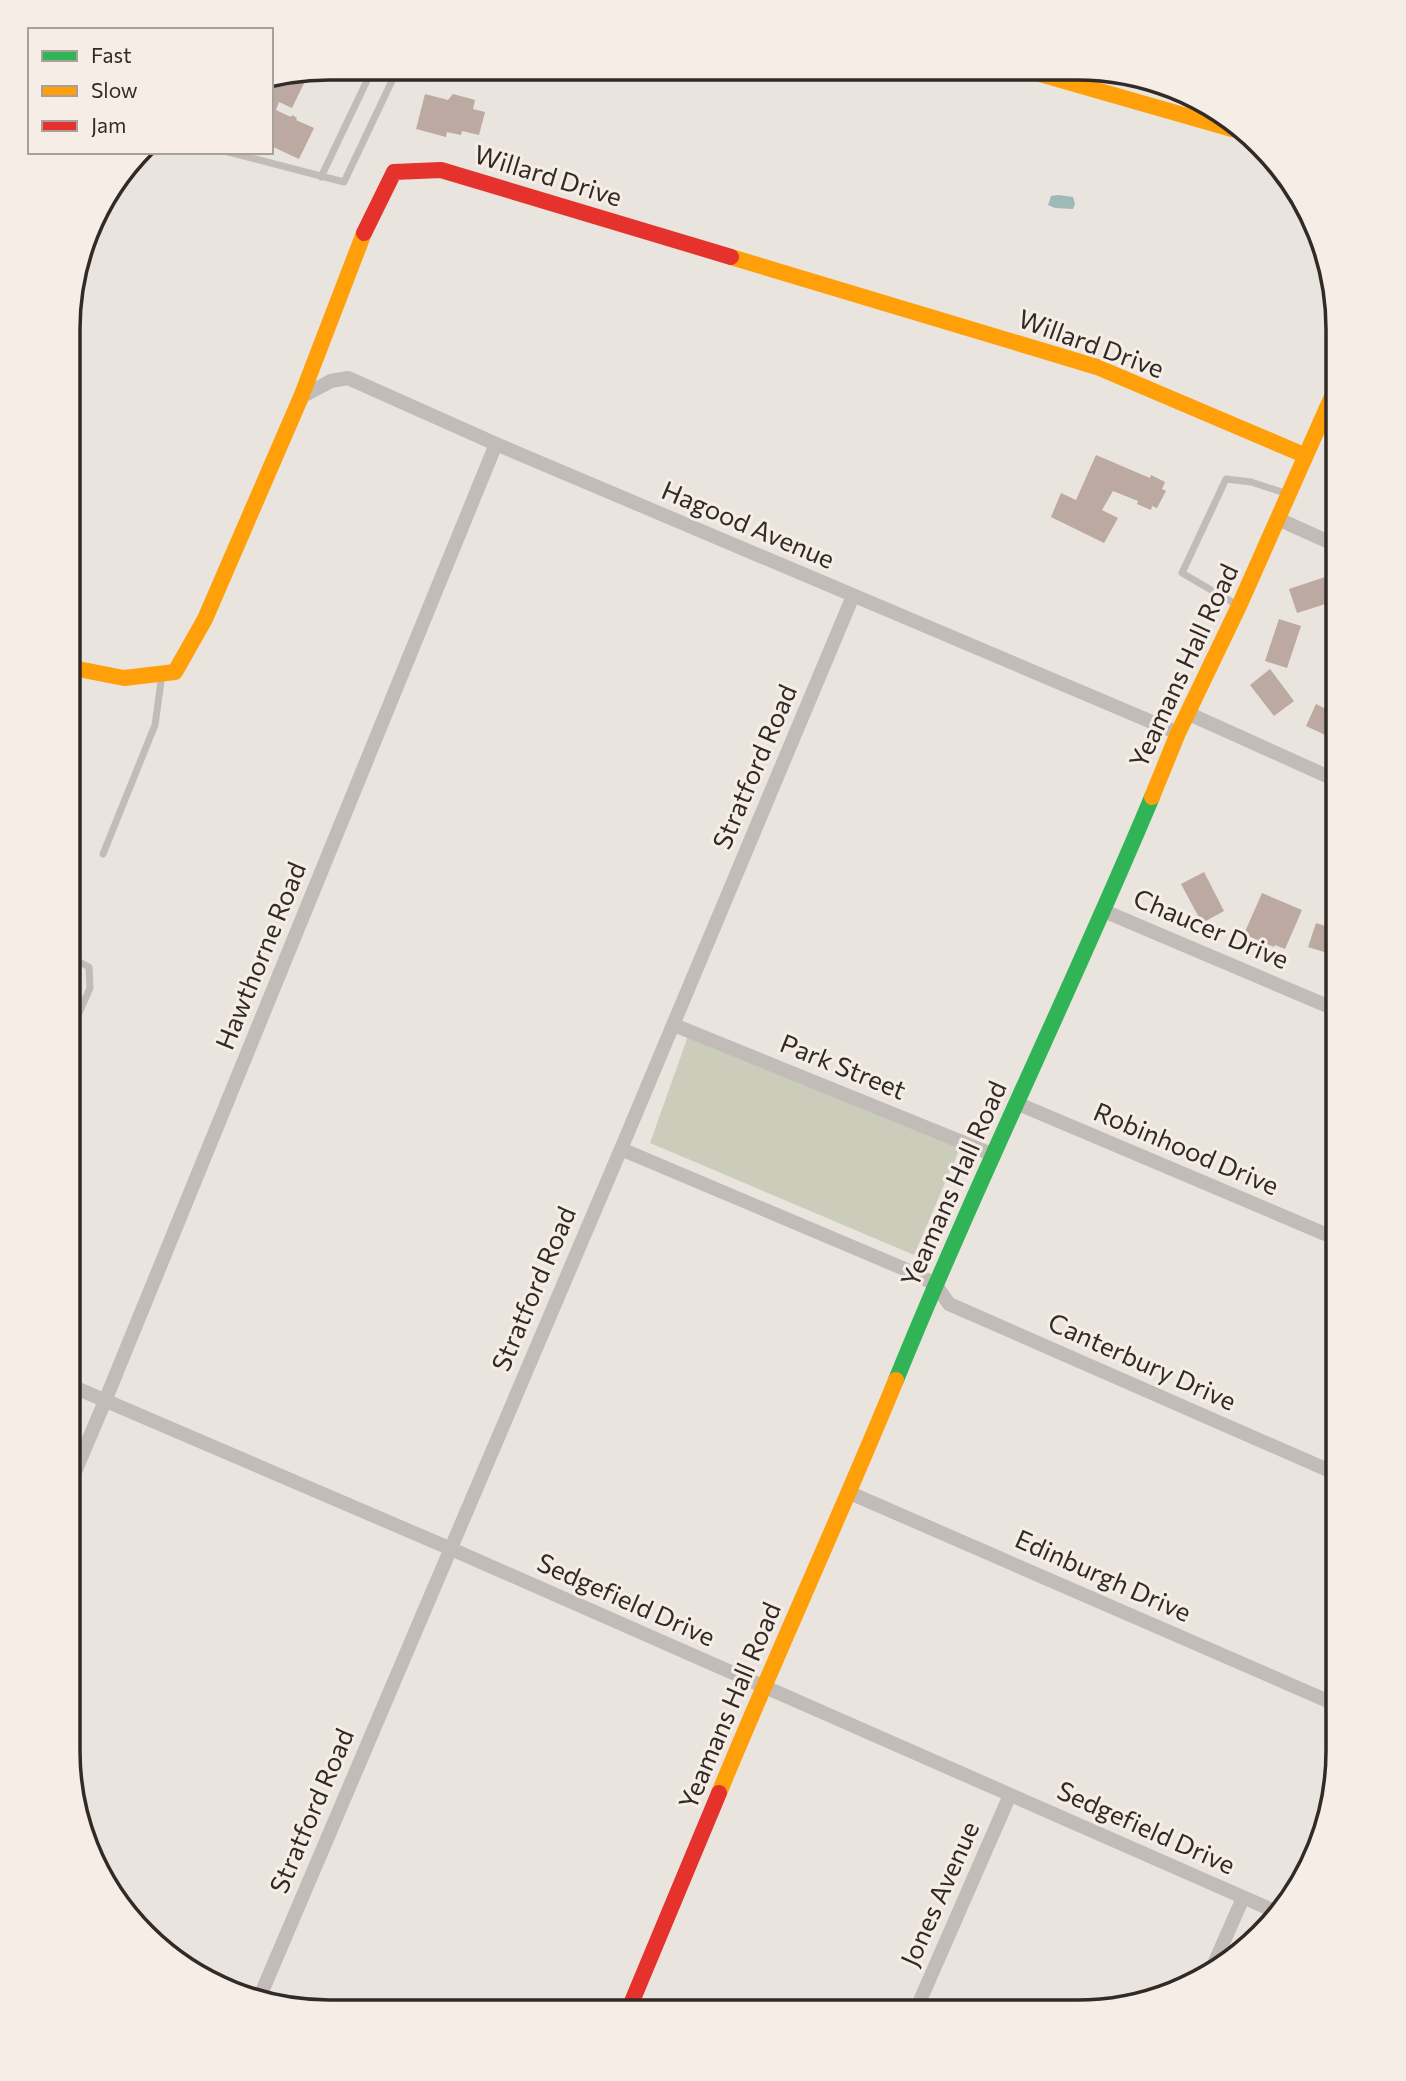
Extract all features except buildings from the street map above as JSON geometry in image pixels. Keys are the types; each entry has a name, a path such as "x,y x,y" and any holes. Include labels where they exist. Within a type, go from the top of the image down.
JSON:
{"street":[{"path":"1061,80 1219,125"},
{"name":"Willard Drive","path":"162,673 175,672 205,620 301,397 368,223 394,172 441,170 1097,367 1304,456"},
{"name":"Hagood Avenue","path":"301,397 331,381 348,378 496,444 1178,733"},
{"name":"Yeamans Hall Road","path":"633,2000 763,1687 849,1493 935,1283 1104,911 1178,733 1239,606 1326,409"},
{"name":"Hawthorne Road","path":"80,1460 496,444"},
{"path":"1278,519 1326,541"},
{"name":"Stratford Road","path":"262,1991 674,1025 853,596"},
{"path":"80,669 124,678 162,673"},
{"path":"1187,713 1326,776"},
{"name":"Chaucer Drive","path":"1104,911 1326,1005"},
{"name":"Park Street","path":"674,1025 994,1155"},
{"name":"Robinhood Drive","path":"1016,1103 1326,1234"},
{"path":"621,1149 935,1283"},
{"name":"Canterbury Drive","path":"935,1283 950,1304 1326,1469"},
{"name":"Sedgefield Drive","path":"80,1390 449,1548 1269,1909"},
{"name":"Edinburgh Drive","path":"849,1493 1326,1700"},
{"name":"Jones Avenue","path":"920,2000 1010,1795"},
{"path":"1217,1958 1243,1898"}],"lane":[{"path":"321,177 367,81"},
{"path":"235,154 345,182 392,81"},
{"path":"1239,606 1182,573 1226,479 1251,482 1288,495"},
{"path":"103,854 155,725 162,673"},
{"path":"80,962 89,967 90,988 80,1011"}],"green space":[{"path":"688,1036 960,1148 914,1255 650,1143"}],"water":[{"path":"1051,196 1073,197 1073,209 1048,205"}],"traffic: fast":[{"path":"896,1380 958,1233 1152,797"}],"traffic: slow":[{"path":"1061,80 1219,125"},
{"path":"80,669 124,678 175,672 205,619 301,397 364,233"},
{"path":"731,257 1097,367 1304,455"},
{"path":"1152,797 1178,733 1239,606 1326,410"},
{"path":"719,1793 896,1380"}],"traffic: jam":[{"path":"364,233 394,172 441,170 731,257"},
{"path":"633,2000 719,1793"}]}
